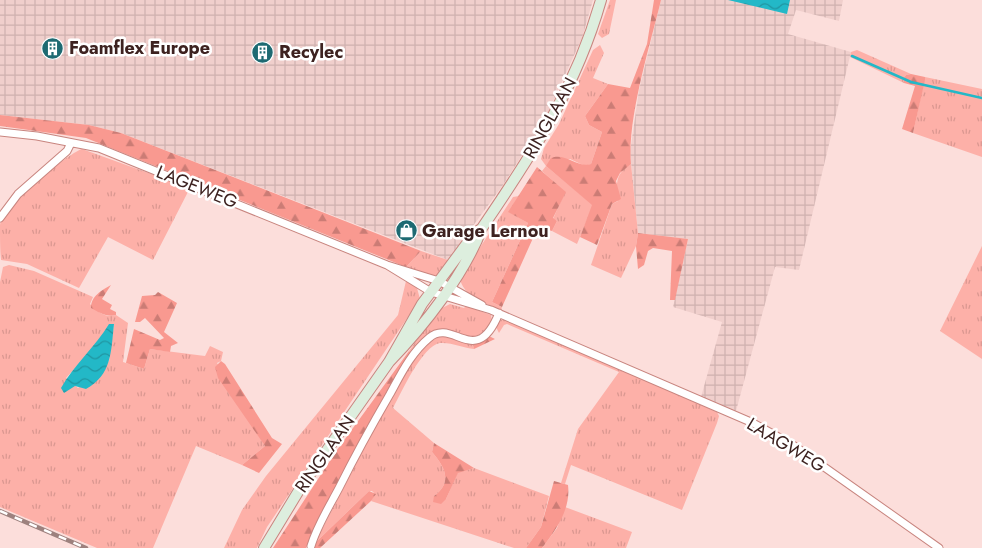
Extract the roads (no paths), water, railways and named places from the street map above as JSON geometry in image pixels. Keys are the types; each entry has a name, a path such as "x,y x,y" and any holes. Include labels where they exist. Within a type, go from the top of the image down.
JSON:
{"main road":[{"name":"RINGLAAN","path":"389,362 406,344 443,296 476,245 482,228 555,116 583,54 601,0"},
{"name":"RINGLAAN","path":"264,548 301,487 389,362 403,335 439,280 474,234 482,228"}],"street":[{"name":"LAGEWEG","path":"0,132 99,148 388,265 439,280 491,310"},
{"path":"0,218 18,194 59,160 67,151 70,142"},
{"name":"LAGEWEG","path":"388,265 431,292 499,313 620,366"},
{"path":"311,546 361,445 418,348 438,332 473,341 484,338 492,328 499,313"},
{"name":"LAAGWEG","path":"620,366 753,423 775,435 939,548"}],"water":[{"path":"728,0 790,0 787,14"},
{"path":"109,324 114,324 111,353 101,377 86,389 75,386 64,393 61,388 66,380"}],"waterway":[{"path":"852,56 911,82 982,98"}],"railway":[{"path":"0,511 86,548"}],"place":[{"name":"Foamflex Europe","path":"53,48"},
{"name":"Recylec","path":"263,52"},
{"name":"Garage Lernou","path":"406,231"}]}
